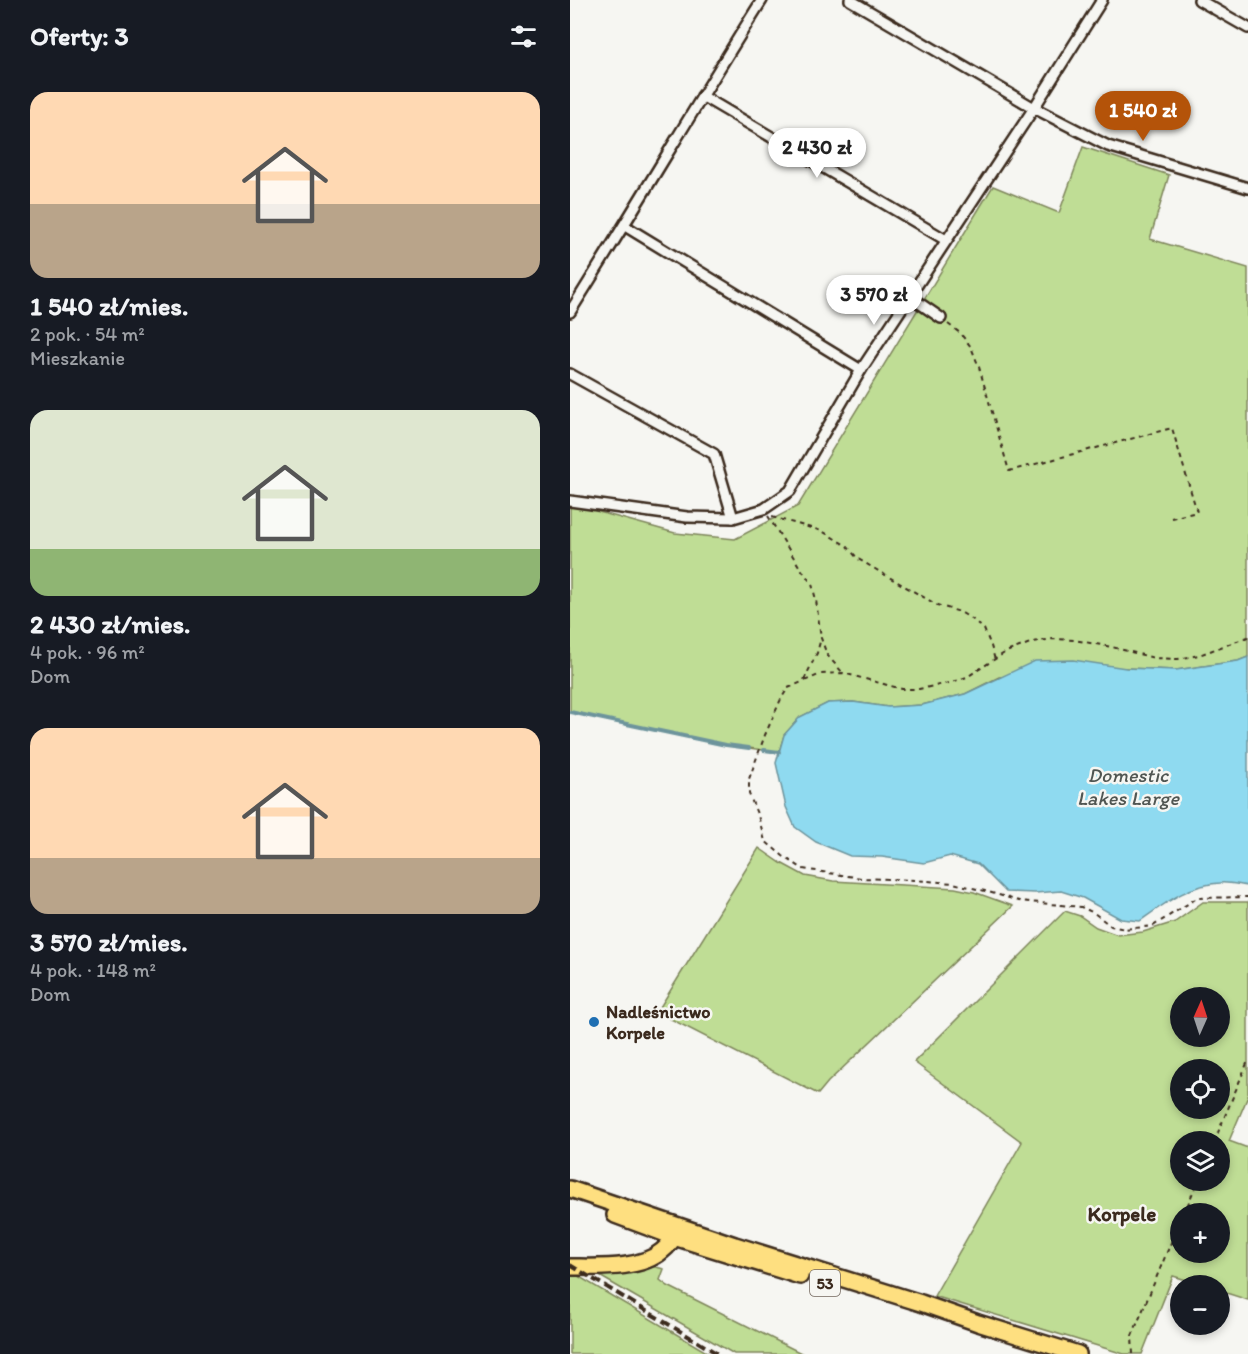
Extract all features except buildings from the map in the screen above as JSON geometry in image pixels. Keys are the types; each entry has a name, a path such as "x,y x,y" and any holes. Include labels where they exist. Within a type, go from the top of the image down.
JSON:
{"main road":[{"name":"53","path":"570,1189 677,1231"},
{"name":"53","path":"570,1197 590,1206 735,1245 1078,1354"},
{"path":"570,1267 618,1265 643,1261 661,1252 672,1242 677,1231"}],"street":[{"path":"570,312 762,0"},
{"path":"850,0 1034,108 1108,146 1248,188"},
{"path":"570,501 687,517 733,518 766,512 790,490 861,370 1034,108 1102,0"},
{"path":"1199,0 1248,28"},
{"path":"702,96 946,240"},
{"path":"624,226 861,370"},
{"path":"909,296 941,318"},
{"path":"570,374 714,454 733,518"}],"path":[{"path":"941,318 960,333 971,348 979,367 1009,471 1172,428 1197,512 1171,518"},
{"path":"766,512 812,584 820,638 827,655 843,673"},
{"path":"766,512 822,531 847,546 858,559 937,605 960,612 972,619 984,629 995,660"},
{"path":"1248,637 1200,655 1178,659 1154,658 1074,640 1053,639 1033,642 1006,652 967,677 919,689 902,689 843,673 821,674 788,688 765,735 749,779 749,794 765,841 804,869 861,878 953,883 1019,901 1081,906 1094,912 1111,926 1125,929 1153,926 1197,898 1248,897"},
{"path":"803,681 817,653 820,638"},
{"path":"1219,1131 1248,1061"},
{"path":"1133,1354 1132,1336 1170,1245"}],"green space":[{"path":"1083,147 1169,175 1150,239 1248,268 1248,657 1238,661 1176,670 1126,668 999,677 965,694 922,705 888,707 853,702 828,703 800,717 784,735 779,752 726,745 570,712 570,504 675,533 735,539 798,506 993,186 1059,213"},
{"path":"759,848 805,876 833,881 955,888 974,892 1013,906 818,1094 657,1012"},
{"path":"1203,902 1248,902 1248,1096 1230,1139 1230,1131 1170,1131 1170,1191 1230,1191 1230,1141 1248,1148 1248,1300 1230,1294 1230,1275 1170,1275 1170,1284 1142,1354 1124,1354 934,1296 1022,1142 914,1062 1065,911 1118,935 1143,932 1175,922"},
{"path":"652,1266 664,1269 660,1280 668,1286 803,1354 734,1354 591,1271 629,1271"},
{"path":"570,1273 573,1273 710,1354 570,1354"}],"water":[{"name":"Domestic Lakes Large","path":"1248,657 1248,886 1230,883 1209,884 1177,896 1140,921 1121,919 1083,898 1061,891 1006,892 978,864 950,856 924,863 882,857 850,856 816,842 795,827 786,807 776,763 784,735 800,717 828,703 853,702 888,707 922,705 965,694 1035,661 1073,660 1126,668 1176,670 1238,661"}],"waterway":[{"path":"570,712 749,748"},
{"path":"764,750 779,752"}],"railway":[{"path":"570,1265 718,1354"}],"place":[{"name":"Nadleśnictwo Korpele","path":"594,1022"}],"district":[{"name":"Korpele","path":"1122,1213"}]}
